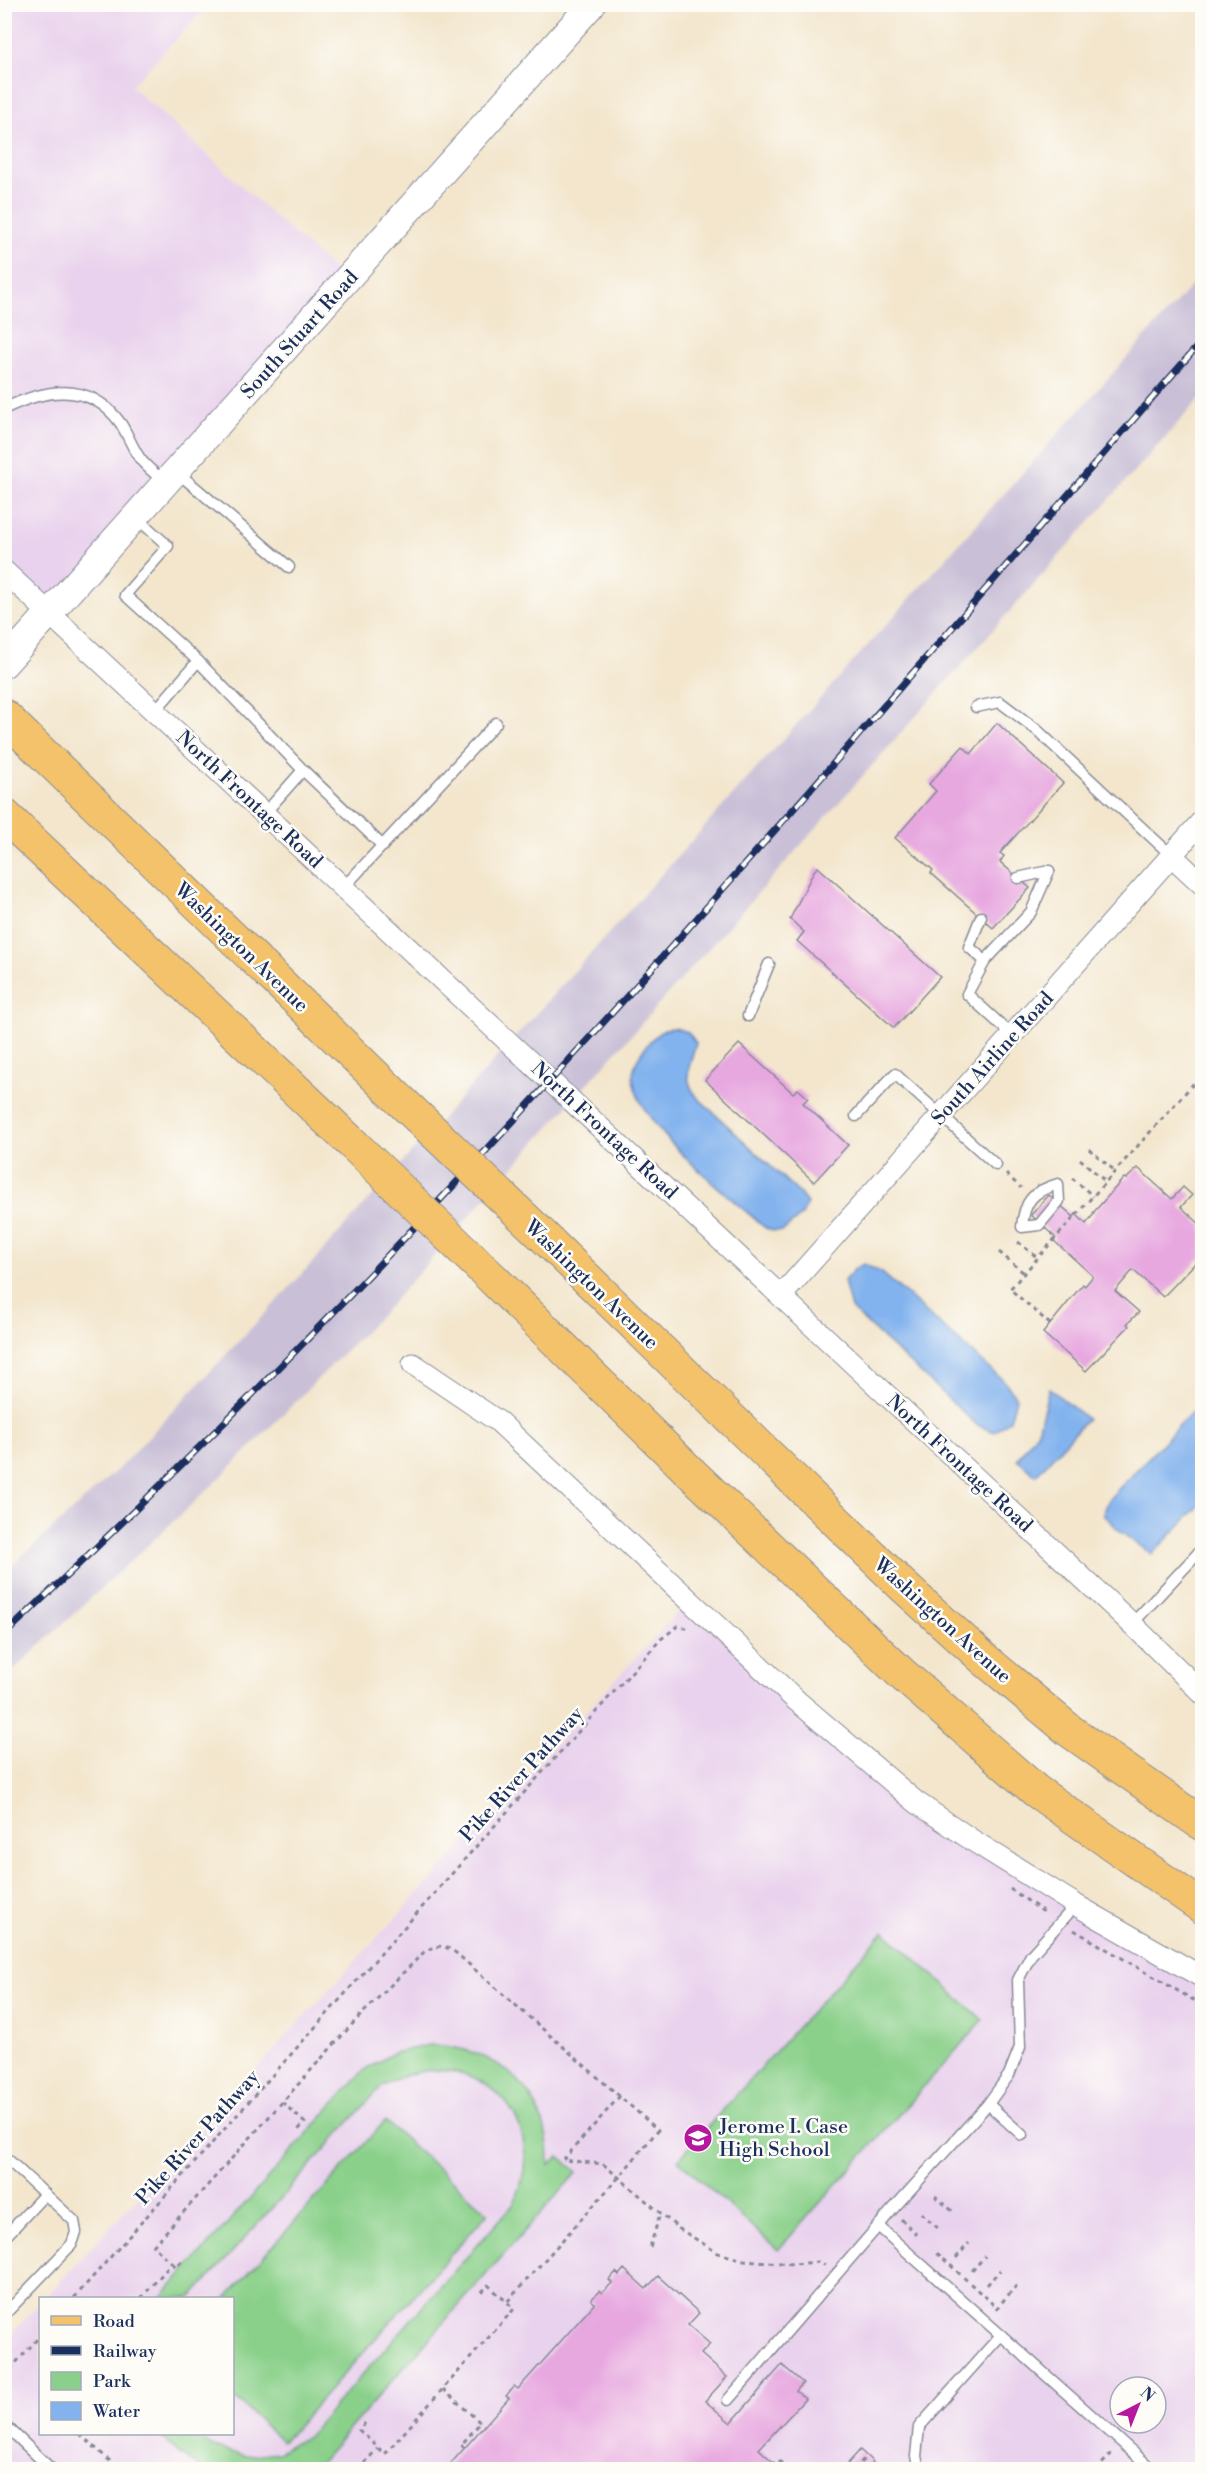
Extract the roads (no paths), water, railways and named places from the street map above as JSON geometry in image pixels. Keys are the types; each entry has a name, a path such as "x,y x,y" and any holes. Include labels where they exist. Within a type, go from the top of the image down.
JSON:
{"main road":[{"name":"Washington Avenue","path":"10,722 903,1586 984,1659 1070,1731 1203,1824"},
{"path":"4,815 353,1144 687,1470 902,1674 1036,1791 1203,1906"}],"street":[{"name":"South Stuart Road","path":"4,664 592,4"},
{"name":"North Frontage Road","path":"4,571 1132,1624 1203,1693"},
{"name":"South Airline Road","path":"781,1296 1203,821"},
{"path":"1172,856 1203,884"},
{"path":"413,1364 499,1422 797,1701 916,1802 1076,1905 1203,1977"}],"lane":[{"path":"4,409 26,398 62,391 92,397 120,423 140,459 171,477 289,567"},
{"path":"136,517 168,546 125,595 198,662 303,770 382,846"},
{"path":"155,711 198,662"},
{"path":"976,707 1000,702 1037,730 1172,856"},
{"path":"344,887 496,723"},
{"path":"265,813 303,770"},
{"path":"1012,1035 967,994 986,961 1031,912 1049,871 1018,878"},
{"path":"981,917 969,946 986,961"},
{"path":"748,1016 769,964"},
{"path":"856,1116 895,1074 996,1165"},
{"path":"1132,1624 1203,1550"},
{"path":"728,2400 878,2226 988,2104 1009,2075 1020,2047 1018,1980 1031,1955 1076,1905"},
{"path":"988,2104 1022,2135"},
{"path":"4,2156 74,2221 76,2232 72,2244 4,2314"},
{"path":"4,2238 45,2194"},
{"path":"878,2226 1153,2469"},
{"path":"919,2469 916,2457 919,2427 1001,2335"},
{"path":"4,2424 52,2469"}],"water":[{"path":"674,1028 688,1032 696,1043 688,1076 696,1096 807,1203 802,1215 783,1231 773,1231 764,1227 686,1158 649,1116 638,1096 633,1077 638,1057 655,1036 664,1030"},
{"path":"864,1264 882,1273 1006,1383 1016,1398 1010,1420 995,1432 977,1425 851,1309 844,1281 855,1268"},
{"path":"1049,1388 1087,1419 1036,1475 1017,1459 1038,1431"},
{"path":"1202,1412 1202,1503 1152,1554 1122,1533 1103,1514 1110,1498 1191,1413"}],"railway":[{"path":"4,1635 267,1380 461,1177 782,822 1202,341"}],"place":[{"name":"Jerome I. Case High School","path":"698,2138"}]}
